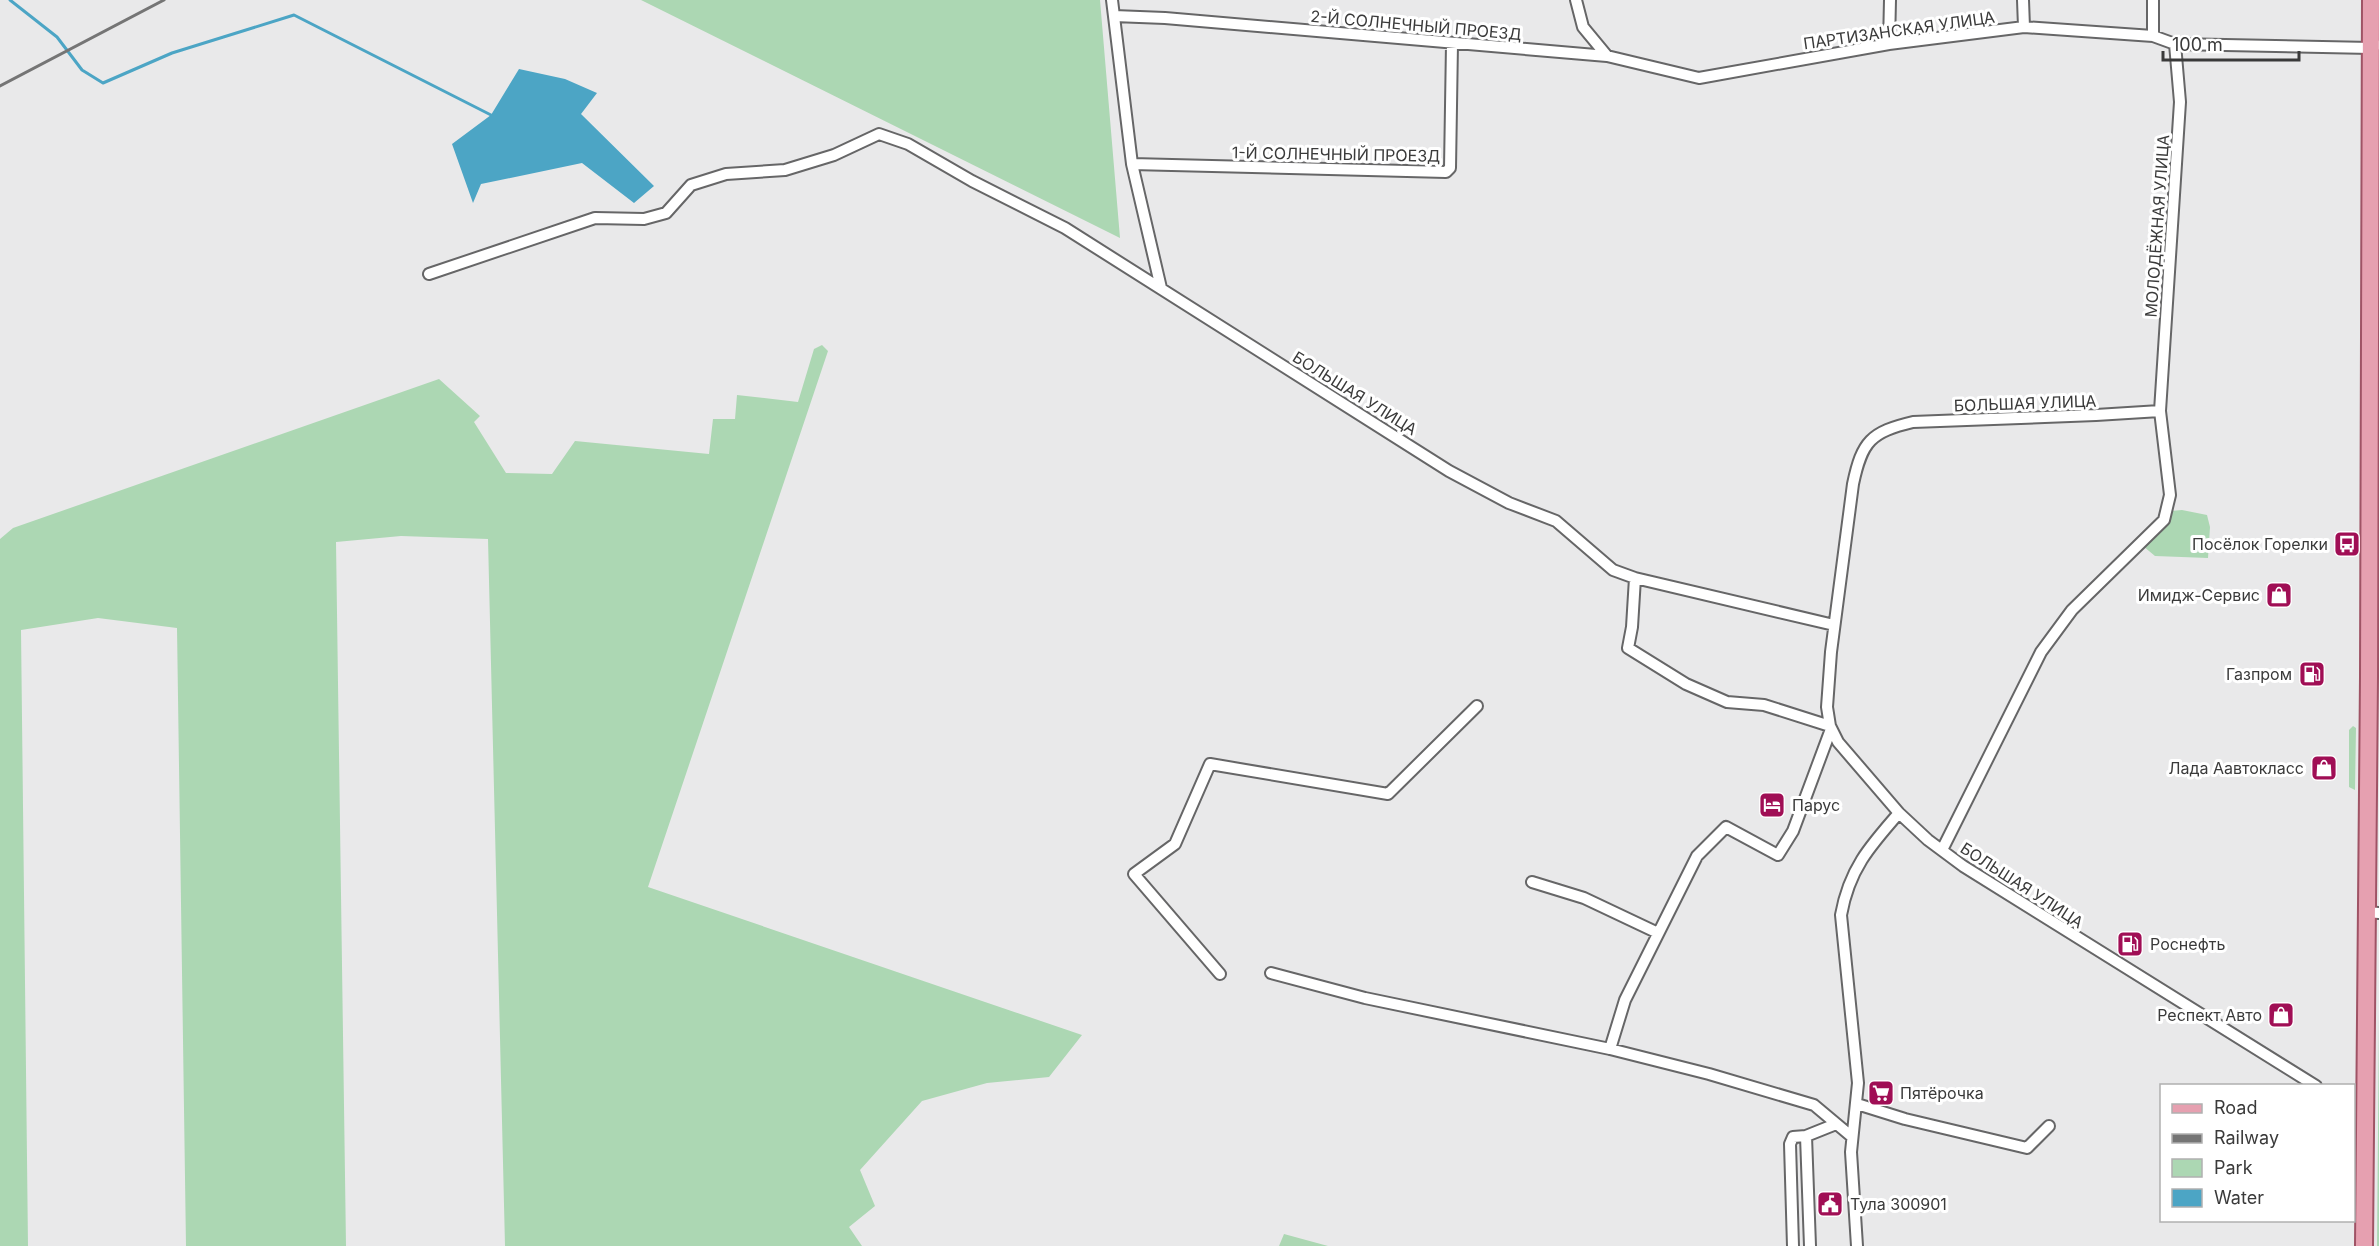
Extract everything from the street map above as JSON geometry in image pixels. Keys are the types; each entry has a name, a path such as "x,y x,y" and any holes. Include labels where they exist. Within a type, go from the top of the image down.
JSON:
{"main road":[{"path":"2364,1246 2360,1100 2373,913 2375,45 2371,0"}],"street":[{"path":"1112,0 1132,164 1161,288"},
{"path":"1576,0 1583,27 1607,56"},
{"path":"1889,44 1890,0"},
{"path":"2023,0 2024,27"},
{"path":"2152,0 2153,36"},
{"name":"2-Й СОЛНЕЧНЫЙ ПРОЕЗД","path":"1114,16 1165,18 1607,56"},
{"name":"ПАРТИЗАНСКАЯ УЛИЦА","path":"1607,56 1699,78 1889,44 2024,27 2153,36 2175,44 2375,45"},
{"name":"1-Й СОЛНЕЧНЫЙ ПРОЕЗД","path":"1132,164 1446,172 1450,168 1452,44"},
{"name":"МОЛОДЁЖНАЯ УЛИЦА","path":"1942,850 2041,652 2072,610 2164,520 2170,495 2160,411 2180,102 2175,44"},
{"name":"БОЛЬШАЯ УЛИЦА","path":"429,274 595,218 644,219 666,213 691,185 726,174 785,170 834,155 879,134 908,144 972,181 1065,228 1449,471 1509,503 1556,521 1613,570 1635,578 1834,625"},
{"name":"БОЛЬШАЯ УЛИЦА","path":"2160,411 2096,416 1913,422 1886,429 1871,439 1858,460 1834,625 1827,707 1831,728 1838,742 1899,813 1942,850 1983,879 2313,1084"},
{"path":"1610,1049 1625,1000 1697,856 1726,827 1778,855 1793,831 1831,728 1764,705 1727,702 1686,684 1628,648 1632,627 1635,578"},
{"path":"1220,974 1134,874 1175,844 1210,764 1388,794 1477,706"},
{"path":"1857,1246 1851,1136 1857,1104 1857,1065 1841,915 1845,890 1854,871 1874,842 1899,813"},
{"path":"1532,882 1584,898 1658,933"},
{"path":"1271,974 1365,998 1610,1049 1709,1074 1814,1105 1851,1136"},
{"path":"1857,1104 1905,1119 2027,1148 2049,1126"},
{"path":"1794,1246 1790,1150 1793,1137 1806,1136 1836,1124"},
{"path":"1806,1136 1810,1246"}],"green space":[{"path":"641,0 1100,0 1120,238"},
{"path":"822,345 828,351 648,887 1082,1035 1049,1077 987,1083 922,1101 860,1170 875,1206 849,1227 862,1246 505,1246 488,539 401,536 336,542 346,1246 186,1246 177,628 98,618 21,630 28,1246 0,1246 0,539 13,528 439,379 480,416 474,422 506,473 552,474 575,441 709,454 713,419 735,419 737,395 798,402 814,349"},
{"path":"2182,510 2207,515 2210,527 2208,558 2155,556 2143,546 2171,511"},
{"path":"2353,726 2356,728 2355,790 2349,787 2349,730"},
{"path":"2379,1014 2379,1246 2377,1246"},
{"path":"1284,1234 1328,1246 1279,1246"}],"water":[{"path":"519,69 565,79 597,93 581,114 654,186 634,203 582,163 481,184 473,203 452,144 491,115"}],"waterway":[{"path":"10,0 57,37 82,70 103,83 172,53 294,15 491,115"}],"railway":[{"path":"0,86 164,0"}],"place":[{"name":"Посёлок Горелки","path":"2347,544"},
{"name":"Имидж-Сервис","path":"2279,595"},
{"name":"Газпром","path":"2312,674"},
{"name":"Лада Аавтокласс","path":"2324,768"},
{"name":"Парус","path":"1772,805"},
{"name":"Роснефть","path":"2130,944"},
{"name":"Респект Авто","path":"2281,1015"},
{"name":"Пятёрочка","path":"1881,1093"},
{"name":"Тула 300901","path":"1830,1204"}]}
